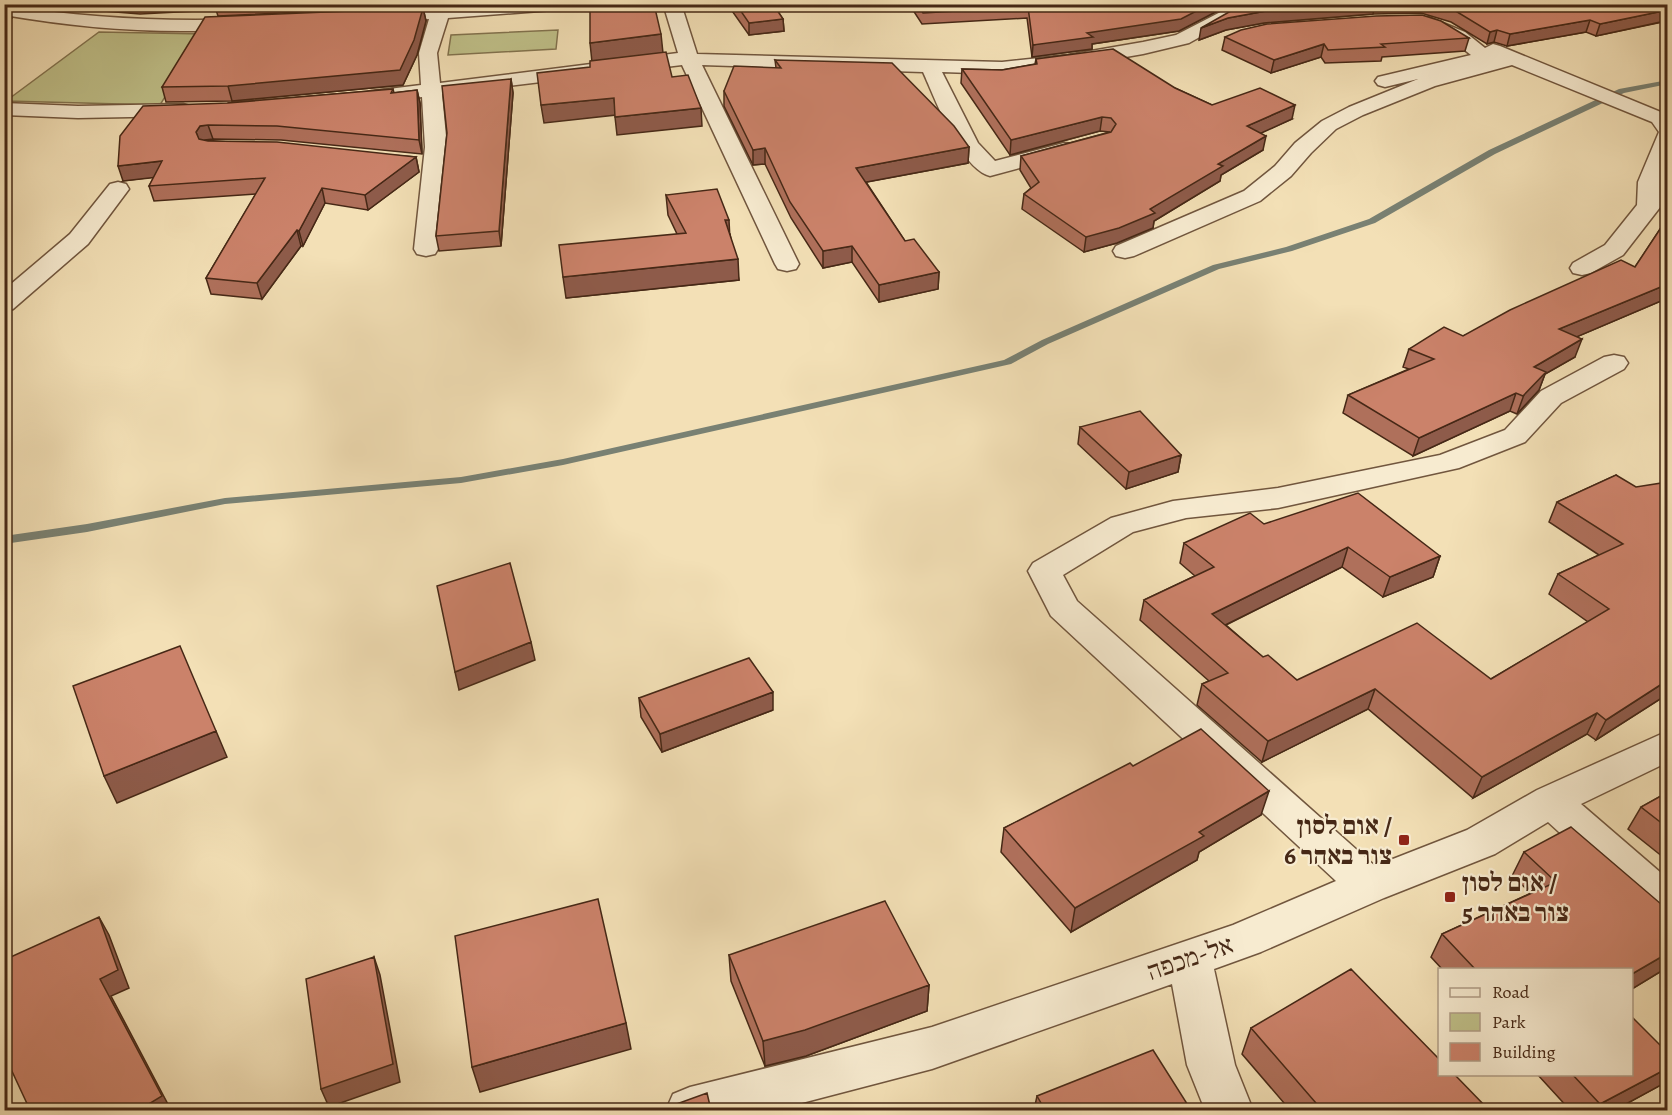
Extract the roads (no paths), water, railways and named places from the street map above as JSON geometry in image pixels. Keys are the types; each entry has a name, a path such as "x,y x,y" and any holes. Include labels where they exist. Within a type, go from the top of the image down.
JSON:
{"street":[{"path":"360,18 442,9 566,4"},
{"path":"676,4 674,10 689,59 787,264"},
{"path":"353,99 689,59 731,58 785,63 1002,68 1068,61 1182,39 1251,4"},
{"path":"426,249 436,147 428,53 442,9"},
{"path":"4,10 62,19 136,25 258,24"},
{"path":"1411,20 1421,20 1466,36 1512,59 1659,118 1668,129"},
{"path":"1385,81 1483,58 1476,47 1444,28"},
{"path":"1143,48 1160,55 1186,57"},
{"path":"1125,251 1252,196 1283,171 1303,148 1329,125 1356,111 1428,81 1512,59"},
{"path":"930,67 969,146 990,169 1079,145"},
{"path":"5,109 78,112 198,110"},
{"path":"1582,268 1614,250 1649,206 1649,182 1668,134"},
{"path":"411,163 434,165"},
{"path":"4,304 80,239 118,189"},
{"path":"1369,885 1063,608 1045,571 1122,525 1184,508 1278,498 1448,462 1515,436 1551,397 1614,363"},
{"name":"אל-מכפה","path":"690,1110 932,1048 1246,939 1369,885 1481,842 1551,801 1668,745"},
{"path":"1551,801 1668,905"},
{"path":"1189,958 1211,1065 1229,1110"}],"waterway":[{"path":"4,540 87,528 225,501 461,480 563,462 1007,362 1045,342 1216,267 1289,249 1372,221 1492,152 1622,91 1668,82"}],"place":[{"name":"אום לסון / צור באהר 6","path":"1404,840"},
{"name":"אום לסון / צור באהר 5","path":"1450,897"}]}
